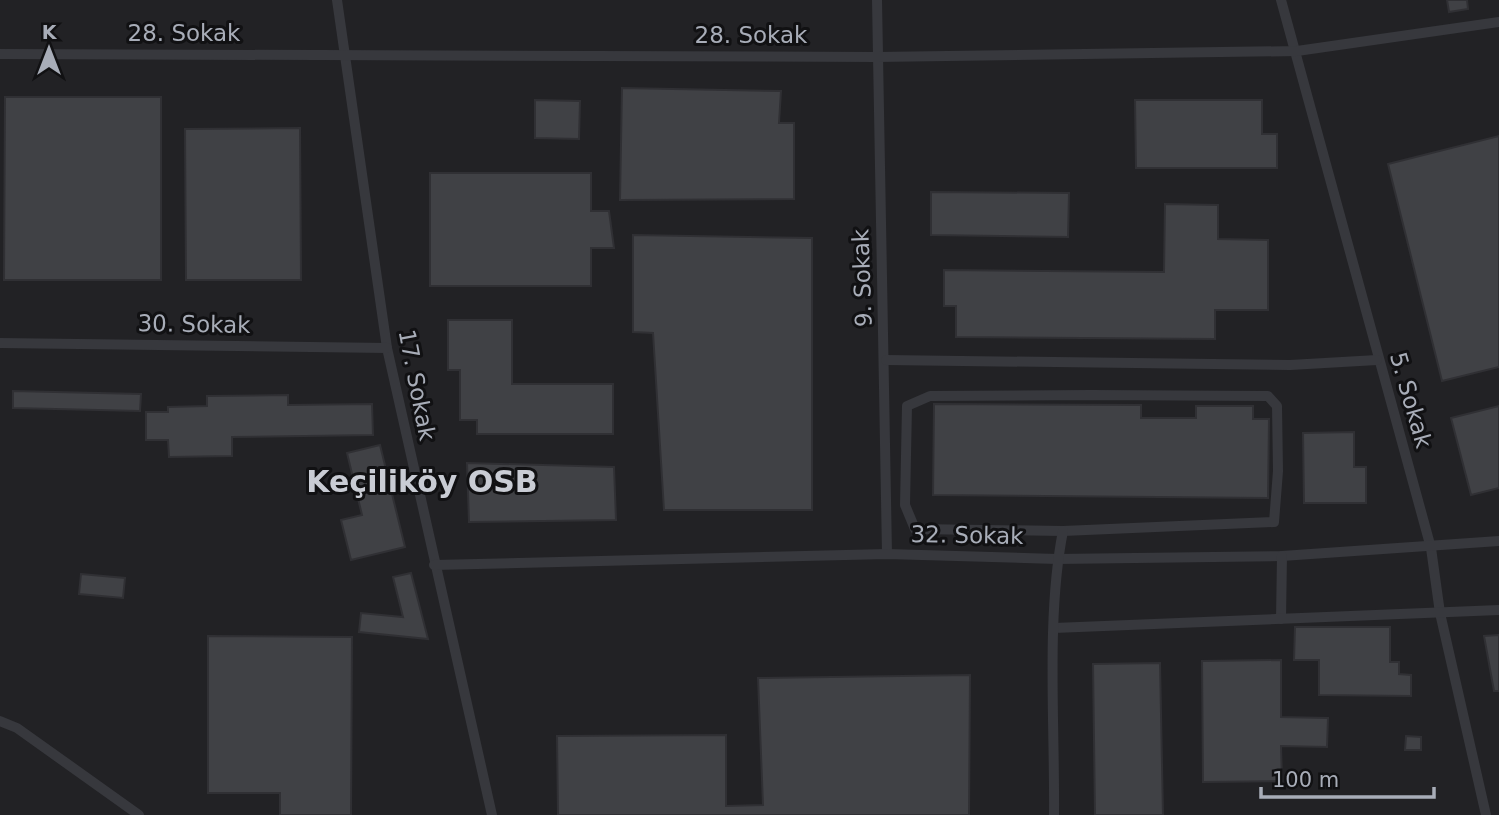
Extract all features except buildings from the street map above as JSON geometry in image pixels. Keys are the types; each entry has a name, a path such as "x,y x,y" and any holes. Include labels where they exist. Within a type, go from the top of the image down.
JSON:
{"street":[{"name":"17. Sokak","path":"337,0 387,348 492,815"},
{"name":"9. Sokak","path":"877,0 886,360 887,554"},
{"name":"5. Sokak","path":"1281,0 1297,51 1377,360 1431,548 1440,613 1486,815"},
{"name":"28. Sokak","path":"0,54 877,57 1297,51 1499,22"},
{"name":"30. Sokak","path":"0,343 387,348"},
{"path":"886,360 1290,365 1377,360"},
{"path":"1091,395 1268,397 1277,406 1278,471 1274,522 1063,531 915,529 905,505 907,406 930,397 1091,395"},
{"path":"1054,815 1054,628 1057,559 1063,531"},
{"name":"32. Sokak","path":"434,565 887,554 1057,559 1282,556 1431,548 1499,541"},
{"path":"1282,556 1282,619"},
{"path":"1054,628 1499,610"},
{"path":"0,721 17,728 139,815"}],"shaded area":[{"path":"0,0 1499,0 1499,815 0,815"}],"district":[{"name":"Keçiliköy OSB","path":"422,482"}]}
